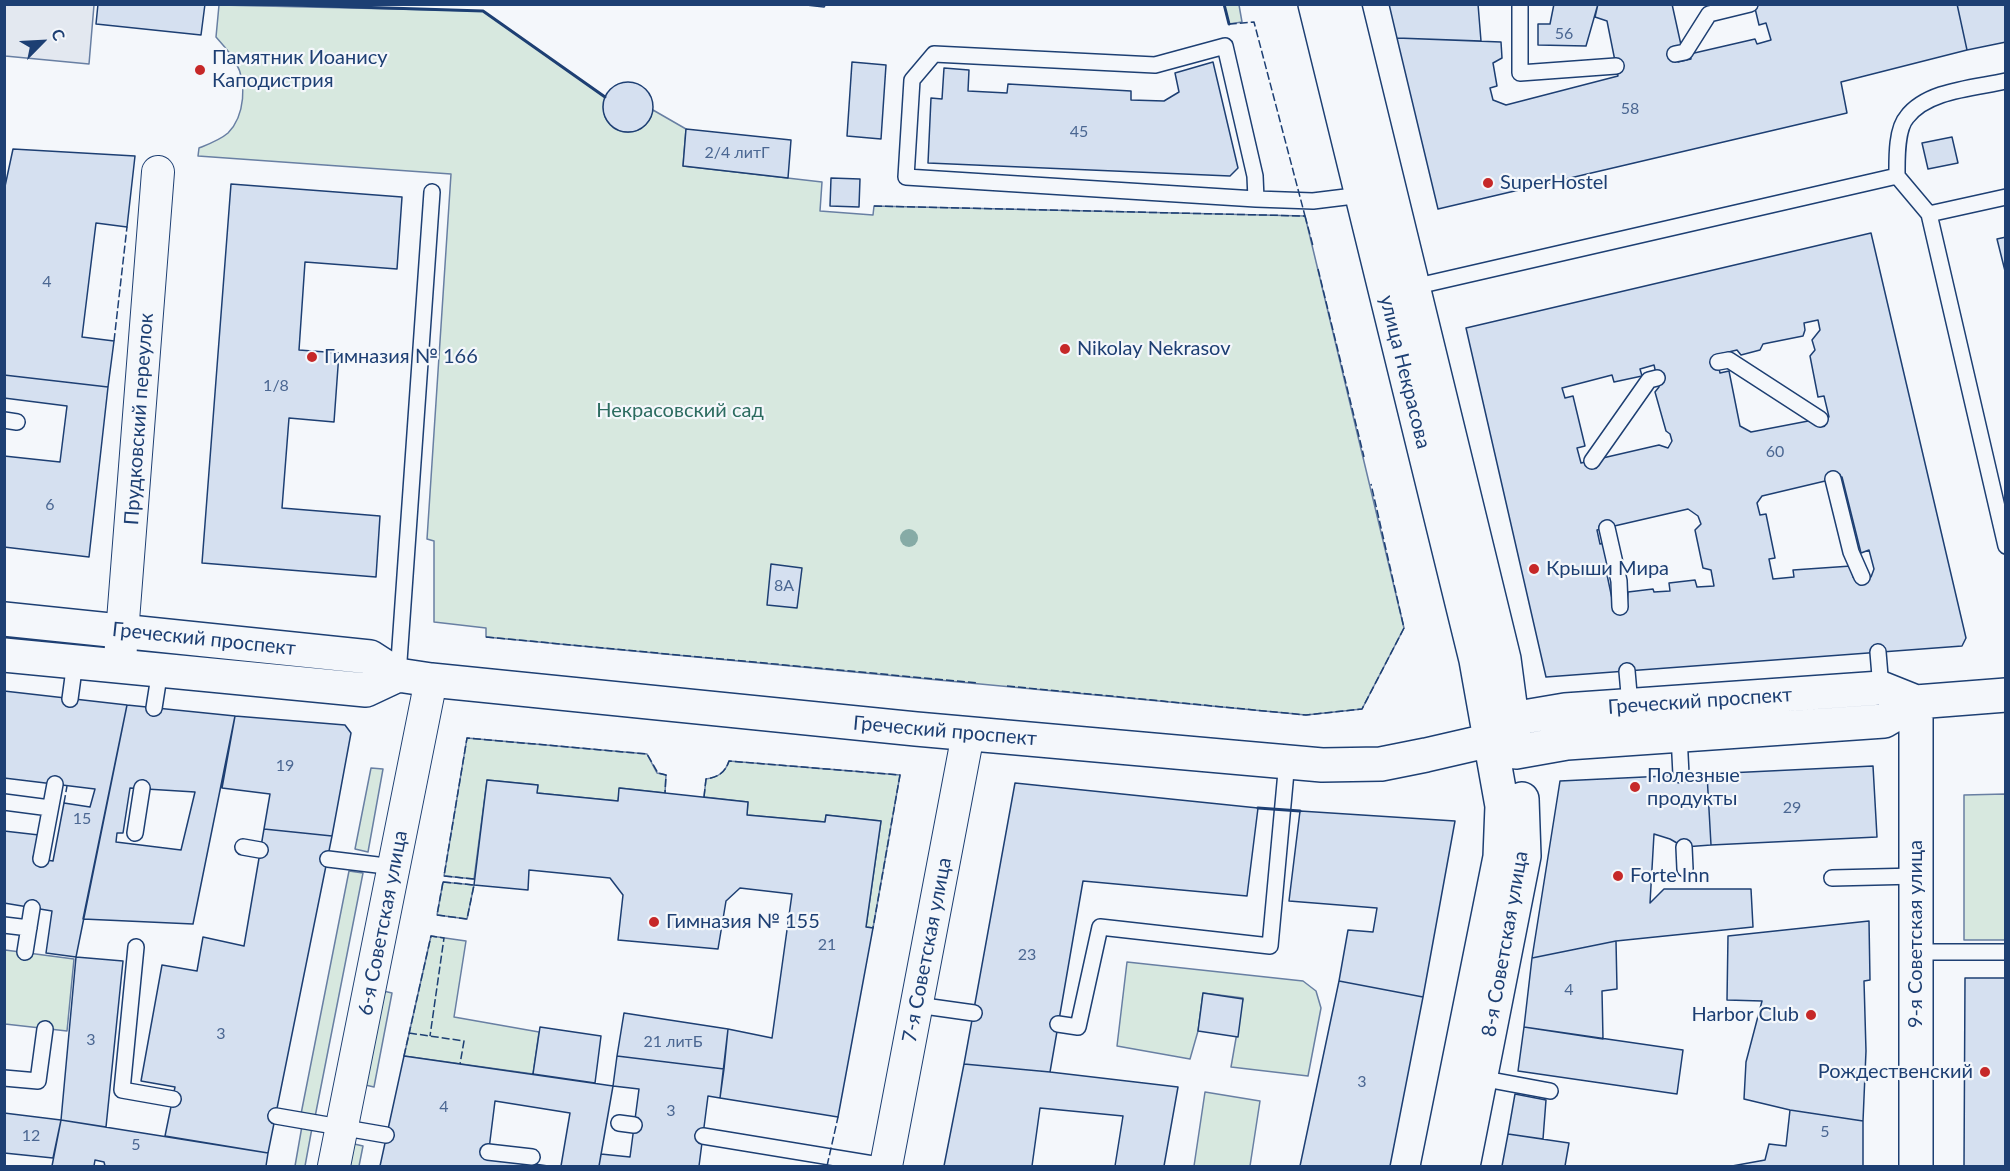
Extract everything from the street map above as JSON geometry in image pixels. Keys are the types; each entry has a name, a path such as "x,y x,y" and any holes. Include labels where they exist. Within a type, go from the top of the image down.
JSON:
{"street":[{"name":"улица Некрасова","path":"1315,4 1362,195 1399,290"},
{"name":"улица Некрасова","path":"1344,4 1399,290 1476,660 1506,737"},
{"name":"Прудковский переулок","path":"120,666 158,172"},
{"name":"Греческий проспект","path":"4,619 370,657 398,675 431,680 968,734 1322,765 1381,764 1405,760 1506,737 1565,710 1881,688 1916,702 2006,695"},
{"name":"Греческий проспект","path":"4,655 366,690 398,675"},
{"name":"6-я Советская улица","path":"334,1167 431,680"},
{"name":"Греческий проспект","path":"1506,737 1567,743 1884,721 1916,702"},
{"name":"9-я Советская улица","path":"1916,702 1916,1167"},
{"name":"7-я Советская улица","path":"886,1167 968,734"},
{"name":"8-я Советская улица","path":"1463,1167 1524,856 1522,801 1506,737"},
{"name":"8-я Советская улица","path":"1438,1167 1500,857 1506,737"}],"lane":[{"path":"1520,4 1520,73 1616,66"},
{"path":"1675,54 1685,52 1707,9 1750,4"},
{"path":"1256,199 1255,176 1225,46 1155,64 934,54 912,80 906,177 1256,199 1313,201 1362,195"},
{"path":"2006,81 1930,98 1906,117 1897,147 1897,176 1929,214 2006,546"},
{"path":"1399,290 1897,176"},
{"path":"398,675 432,192"},
{"path":"1929,214 2006,197"},
{"path":"1718,362 1729,360 1820,419"},
{"path":"1592,461 1649,380 1657,378"},
{"path":"1833,479 1851,552 1862,577"},
{"path":"1607,528 1619,581 1620,607"},
{"path":"1878,652 1881,688"},
{"path":"70,699 75,662"},
{"path":"154,708 160,670"},
{"path":"1627,671 1630,705"},
{"path":"1679,735 1681,775"},
{"path":"1058,1024 1078,1027 1100,927 1270,946 1287,761"},
{"path":"41,859 54,784"},
{"path":"135,833 142,789"},
{"path":"4,802 50,808"},
{"path":"243,847 260,850"},
{"path":"1684,847 1685,869"},
{"path":"328,858 394,867"},
{"path":"1832,878 1917,876"},
{"path":"25,952 32,908"},
{"path":"4,925 29,928"},
{"path":"136,947 122,1089 173,1099"},
{"path":"1916,952 2006,952"},
{"path":"916,1005 974,1013"},
{"path":"4,1078 38,1081 45,1029"},
{"path":"1480,1078 1550,1091"},
{"path":"276,1116 386,1135"},
{"path":"703,1136 886,1167"},
{"path":"488,1152 532,1157"}],"green space":[{"name":"Некрасовский сад","path":"219,5 483,11 605,97 603,109 606,120 613,127 631,132 640,129 648,122 653,110 686,129 683,166 822,182 820,211 873,215 874,206 1305,216 1404,628 1362,709 1306,715 486,637 486,628 434,622 434,541 427,539 451,174 198,156 199,148 228,133 234,126 241,108 243,89 240,71 232,56 216,37"},
{"path":"1224,5 1239,5 1242,22 1229,24"},
{"path":"467,738 647,754 657,773 666,775 665,793 620,788 618,801 537,793 538,785 487,780 474,879 444,876"},
{"path":"729,761 900,775 873,928 866,927 881,821 826,815 825,822 747,815 748,802 704,797 706,779 720,774"},
{"path":"371,768 383,769 368,852 355,849"},
{"path":"2005,794 2005,940 1964,940 1964,795"},
{"path":"349,871 363,873 315,1117 301,1114"},
{"path":"443,882 474,885 467,919 437,915"},
{"path":"431,936 466,941 454,1017 539,1032 533,1074 404,1056"},
{"path":"5,950 74,959 67,1031 5,1024"},
{"path":"1127,962 1303,981 1316,991 1321,1008 1308,1076 1231,1067 1243,998 1203,993 1198,1031 1190,1059 1117,1046"},
{"path":"379,990 392,993 374,1087 361,1084"},
{"path":"1205,1092 1260,1101 1250,1166 1194,1166"},
{"path":"302,1126 312,1128 305,1166 295,1166"},
{"path":"350,1143 363,1146 359,1166 346,1166"}],"shaded area":[{"path":"4,5 94,5 89,64 5,56"}],"building":[{"path":"98,4 205,4 201,35 96,24"},
{"path":"797,4 826,4 824,7"},
{"path":"1389,4 1478,4 1481,41 1397,38"},
{"path":"1554,4 1598,4 1586,46 1538,45 1538,24 1550,24"},
{"path":"1598,4 1672,4 1681,45 1675,54 1678,62 1691,59 1690,54 1755,39 1757,44 1771,40 1766,23 1759,25 1754,4 1957,4 1967,50 1841,82 1847,113 1438,209 1397,38 1501,42 1502,58 1493,63 1497,86 1490,88 1493,100 1506,105 1618,76 1607,21 1595,17"},
{"path":"1957,4 2006,4 2006,42 1967,50"},
{"path":"852,62 886,65 881,139 847,136"},
{"path":"1213,62 1238,168 1230,176 928,163 931,98 942,99 944,68 969,70 968,91 1007,93 1008,84 1131,91 1131,100 1164,101 1179,92 1175,73"},
{"path":"623,82 633,82 646,89 653,102 653,112 646,125 633,132 623,132 614,128 607,121 603,112 603,102 607,93 614,86"},
{"path":"686,129 791,140 788,178 683,166"},
{"path":"1952,137 1958,163 1928,169 1922,143"},
{"path":"13,149 135,156 127,227 96,223 82,337 114,341 108,387 4,375 4,191"},
{"path":"831,178 860,179 859,207 830,206"},
{"path":"231,184 402,197 397,269 305,262 299,350 339,353 334,422 289,418 282,508 380,516 376,577 202,563"},
{"path":"1871,233 1966,638 1962,646 1546,677 1466,328","holes":["1818,320 1820,330 1812,340 1815,350 1810,356 1818,397 1824,396 1829,417 1751,432 1740,426 1729,371 1720,373 1716,355 1737,350 1741,355 1760,350 1763,344 1803,336 1804,323","1654,365 1659,387 1655,392 1666,431 1670,434 1672,441 1668,448 1659,445 1581,463 1577,448 1585,446 1573,396 1565,398 1562,388 1612,375 1614,382 1642,376 1640,369","1842,477 1861,553 1869,550 1874,569 1871,577 1853,577 1851,566 1793,570 1794,577 1773,579 1769,559 1775,558 1766,514 1760,515 1757,503 1762,496","1688,509 1698,516 1701,524 1695,530 1703,568 1711,570 1714,586 1697,587 1695,580 1669,583 1670,591 1654,592 1653,589 1628,592 1627,606 1614,608 1606,570 1611,569 1605,543 1600,544 1597,530"]},
{"path":"2006,237 2006,275 1997,239"},
{"path":"4,375 108,387 89,557 4,547 4,456 60,462 67,406 4,398"},
{"path":"771,564 802,568 797,608 767,605"},
{"path":"4,691 127,705 76,957 46,953 52,911 4,903 4,831 39,835 33,858 53,861 64,803 90,807 95,789 4,778"},
{"path":"127,705 235,716 193,924 83,919","holes":["130,788 195,792 181,850 116,842 117,833 123,833"]},
{"path":"235,716 345,725 351,733 332,836 264,829 270,794 222,788"},
{"path":"1873,766 1877,837 1711,845 1707,774"},
{"path":"1707,774 1711,845 1684,847 1654,834 1650,903 1664,889 1751,889 1753,927 1616,941 1532,958 1560,781"},
{"path":"487,780 538,785 537,793 618,801 619,788 748,802 747,815 825,822 826,815 881,821 866,927 873,928 838,1117 720,1098 728,1029 772,1038 792,894 740,888 726,901 718,949 618,940 623,895 610,878 529,870 528,890 474,885"},
{"path":"1015,783 1258,808 1247,896 1083,881 1050,1072 964,1064"},
{"path":"1300,811 1455,821 1423,997 1339,981 1348,930 1373,932 1377,908 1289,901"},
{"path":"264,829 332,836 268,1153 165,1136 175,1087 141,1081 162,965 197,971 203,937 244,946"},
{"name":"Harbor Club","path":"1869,921 1870,980 1864,981 1866,1051 1863,1121 1790,1110 1744,1099 1746,1062 1762,1001 1727,1000 1728,936"},
{"path":"1616,941 1617,989 1602,991 1603,1039 1524,1027 1532,958"},
{"path":"76,957 123,961 106,1127 61,1120"},
{"name":"Рождественский","path":"1965,978 2006,978 2006,1166 1964,1166"},
{"path":"1339,981 1423,997 1390,1166 1300,1166"},
{"path":"1203,993 1243,999 1238,1037 1198,1031"},
{"path":"624,1013 728,1029 724,1069 617,1056"},
{"path":"540,1027 601,1036 595,1083 533,1074"},
{"path":"1524,1027 1683,1050 1677,1094 1518,1071"},
{"path":"404,1056 613,1086 599,1166 561,1166 570,1113 495,1101 488,1157 548,1166 380,1166"},
{"path":"617,1056 724,1069 720,1098 708,1096 699,1166 599,1166 601,1154 630,1157 639,1089 613,1086"},
{"path":"964,1064 1178,1087 1164,1166 1115,1166 1123,1116 1040,1108 1032,1166 944,1166"},
{"path":"1515,1094 1546,1100 1543,1139 1508,1134"},
{"path":"1790,1110 1863,1121 1863,1166 1732,1166 1765,1160 1769,1144 1786,1146"},
{"path":"4,1113 61,1120 53,1158 4,1153"},
{"path":"61,1120 268,1153 266,1166 105,1166 104,1162 95,1160 94,1166 52,1166"},
{"path":"1508,1134 1569,1143 1565,1166 1502,1166"}],"fence":[{"path":"874,206 1305,216 1254,22 1229,24"},
{"path":"1305,216 1313,246"},
{"path":"114,341 127,227"},
{"path":"1318,269 1364,457"},
{"path":"1007,686 1306,715 1362,709 1404,628 1371,484"},
{"path":"486,637 978,683"},
{"path":"474,879 444,876 467,738 647,754 658,773 666,775 665,793"},
{"path":"704,797 706,779 720,774 729,761 900,775 873,928"},
{"path":"64,803 67,786"},
{"path":"443,882 474,885 467,919 437,915 443,882"},
{"path":"404,1056 431,936 444,938 430,1036"},
{"path":"409,1033 464,1041 460,1064"},
{"path":"827,1166 838,1117"}],"wall":[{"path":"260,4 483,11 605,97"},
{"path":"1224,4 1229,24"},
{"path":"1258,808 1300,811"}],"place":[{"name":"Памятник Иоанису Каподистрия","path":"200,70"},
{"name":"SuperHostel","path":"1488,183"},
{"name":"Nikolay Nekrasov","path":"1065,349"},
{"name":"Гимназия № 166","path":"312,357"},
{"name":"Крыши Мира","path":"1534,569"},
{"name":"Полезные продукты","path":"1635,787"},
{"name":"Forte Inn","path":"1618,876"},
{"name":"Гимназия № 155","path":"654,922"},
{"name":"Harbor Club","path":"1811,1015"},
{"name":"Рождественский","path":"1985,1072"}]}
